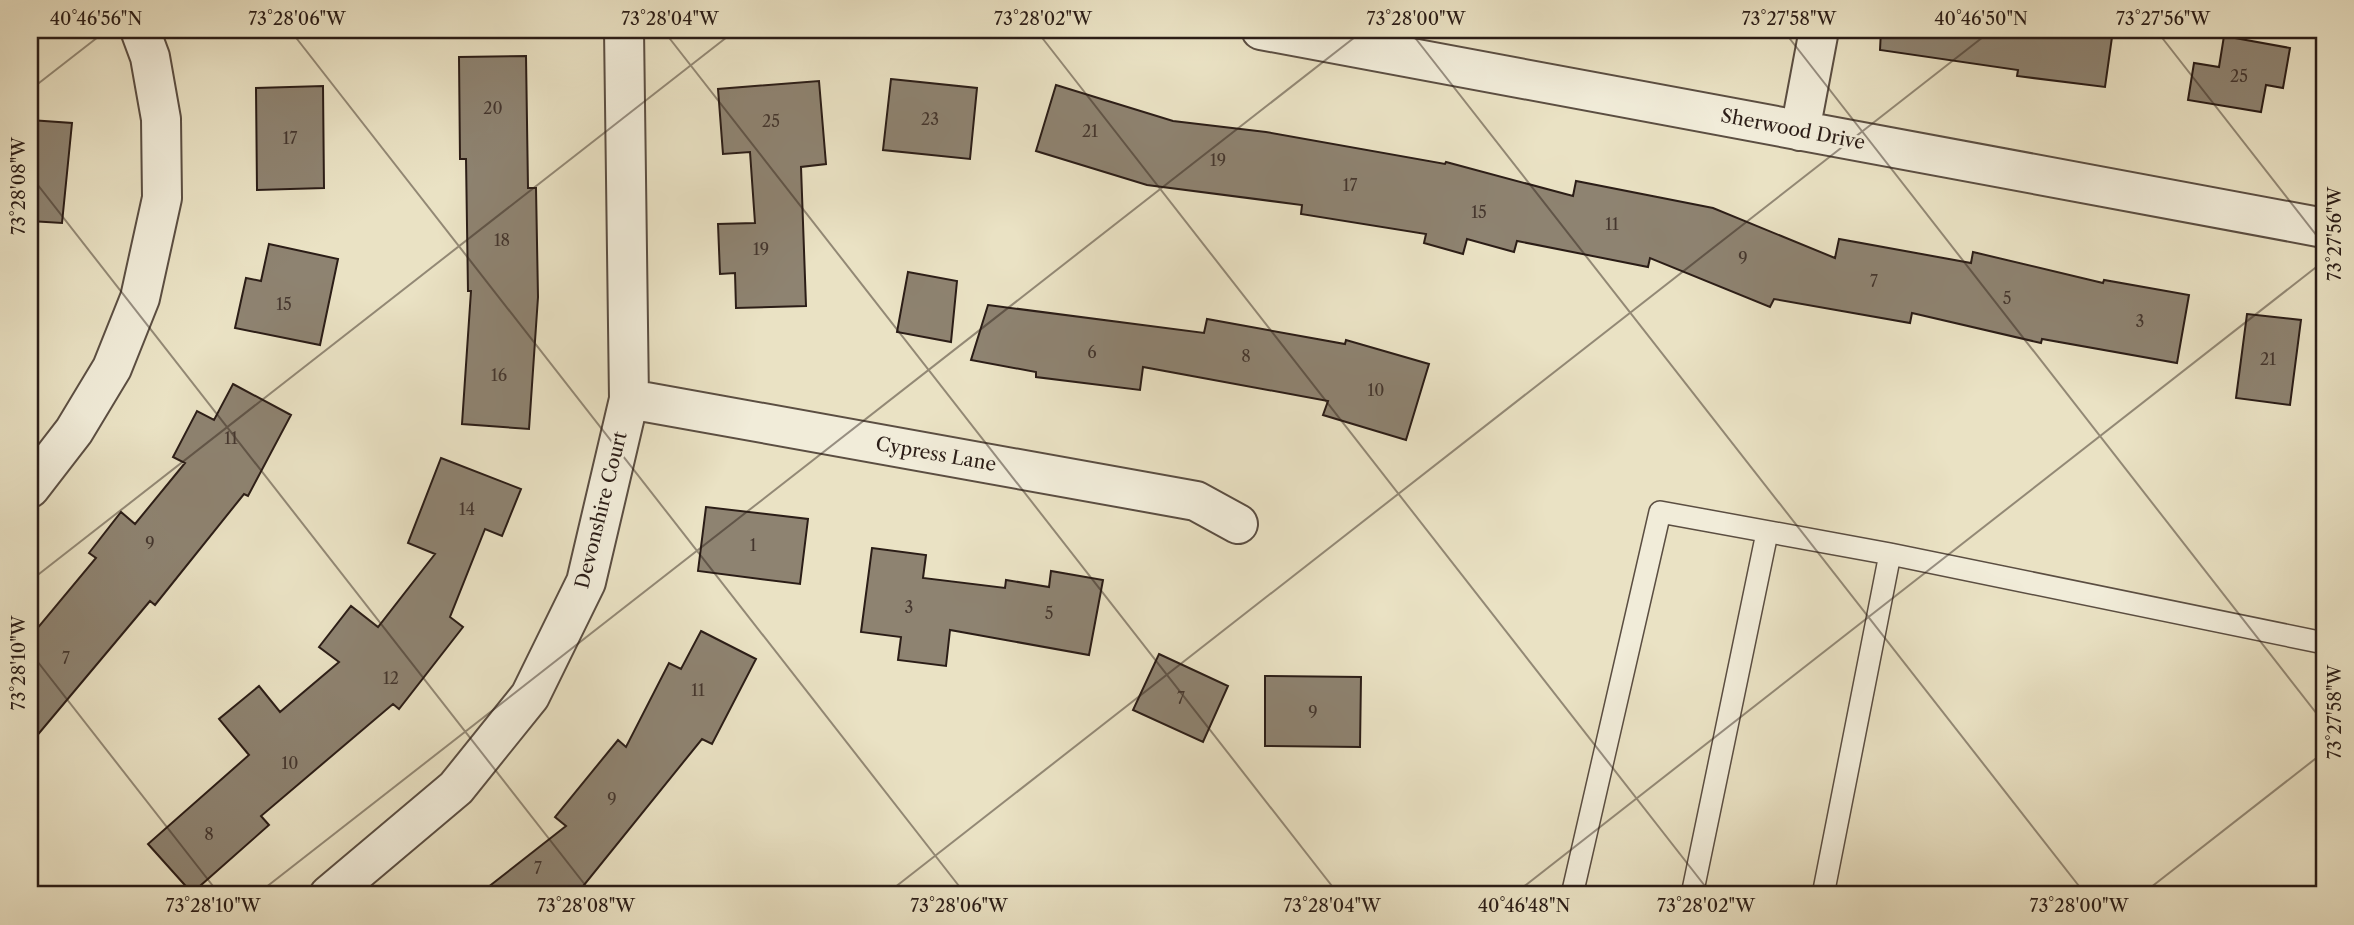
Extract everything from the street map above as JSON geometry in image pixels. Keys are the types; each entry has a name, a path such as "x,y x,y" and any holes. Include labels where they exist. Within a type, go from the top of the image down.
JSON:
{"street":[{"path":"30,488 74,431 112,368 141,298 162,198 161,118 150,57 140,30"},
{"name":"Devonshire Court","path":"329,895 456,789 530,696 586,582 629,398 624,30"},
{"name":"Sherwood Drive","path":"1261,30 2324,228"},
{"path":"1800,131 1819,30"},
{"name":"Cypress Lane","path":"629,398 1196,501 1238,524"}],"lane":[{"path":"1572,895 1660,512 1890,554 2324,643"},
{"path":"1692,895 1768,533"},
{"path":"1824,895 1890,554"}],"building":[{"path":"1881,30 2113,30 2105,87 2017,76 2018,70 1880,50"},
{"path":"2224,36 2290,48 2283,88 2266,85 2261,112 2188,100 2194,63 2219,67"},
{"path":"526,56 528,188 536,188 538,297 529,429 462,424 471,291 468,291 466,159 460,159 459,57"},
{"path":"891,79 977,88 970,159 883,150"},
{"path":"819,81 826,164 801,167 806,306 736,308 735,273 720,274 718,224 755,223 750,152 723,154 718,89"},
{"path":"1056,85 1173,121 1266,132 1445,164 1446,162 1573,196 1576,181 1713,208 1835,258 1839,239 1971,263 1973,252 2103,283 2104,280 2189,295 2177,363 2042,339 2041,343 1912,313 1910,323 1774,299 1770,307 1650,258 1648,267 1517,241 1514,252 1467,239 1463,254 1424,243 1426,234 1301,214 1302,205 1147,185 1036,151"},
{"path":"323,86 324,188 257,190 256,88"},
{"path":"30,120 72,123 62,223 30,221"},
{"path":"269,244 338,259 320,345 235,328 246,278 261,281"},
{"path":"908,272 957,281 951,342 897,332"},
{"path":"988,305 1204,333 1207,319 1345,344 1346,340 1429,364 1406,440 1323,415 1328,401 1143,367 1140,390 1036,377 1036,372 971,360"},
{"path":"2247,314 2301,320 2290,405 2236,398"},
{"path":"233,384 291,415 248,496 244,494 155,605 150,601 30,744 30,637 96,558 89,553 121,512 135,524 185,463 173,457 197,411 214,420"},
{"path":"441,458 521,489 502,536 485,529 450,617 463,627 399,709 393,704 261,816 269,825 192,893 148,844 249,755 219,719 259,686 280,712 339,662 319,647 351,606 378,627 435,554 408,543"},
{"path":"706,507 808,519 800,584 698,571"},
{"path":"872,548 926,555 923,578 1005,588 1006,580 1049,587 1051,571 1103,580 1089,655 950,630 946,666 898,660 901,637 861,632"},
{"path":"701,631 756,659 712,744 702,739 576,895 478,895 566,826 555,817 618,740 626,747 669,663 681,669"},
{"path":"1159,654 1228,686 1203,742 1133,710"},
{"path":"1265,676 1361,677 1360,747 1265,746"}]}
